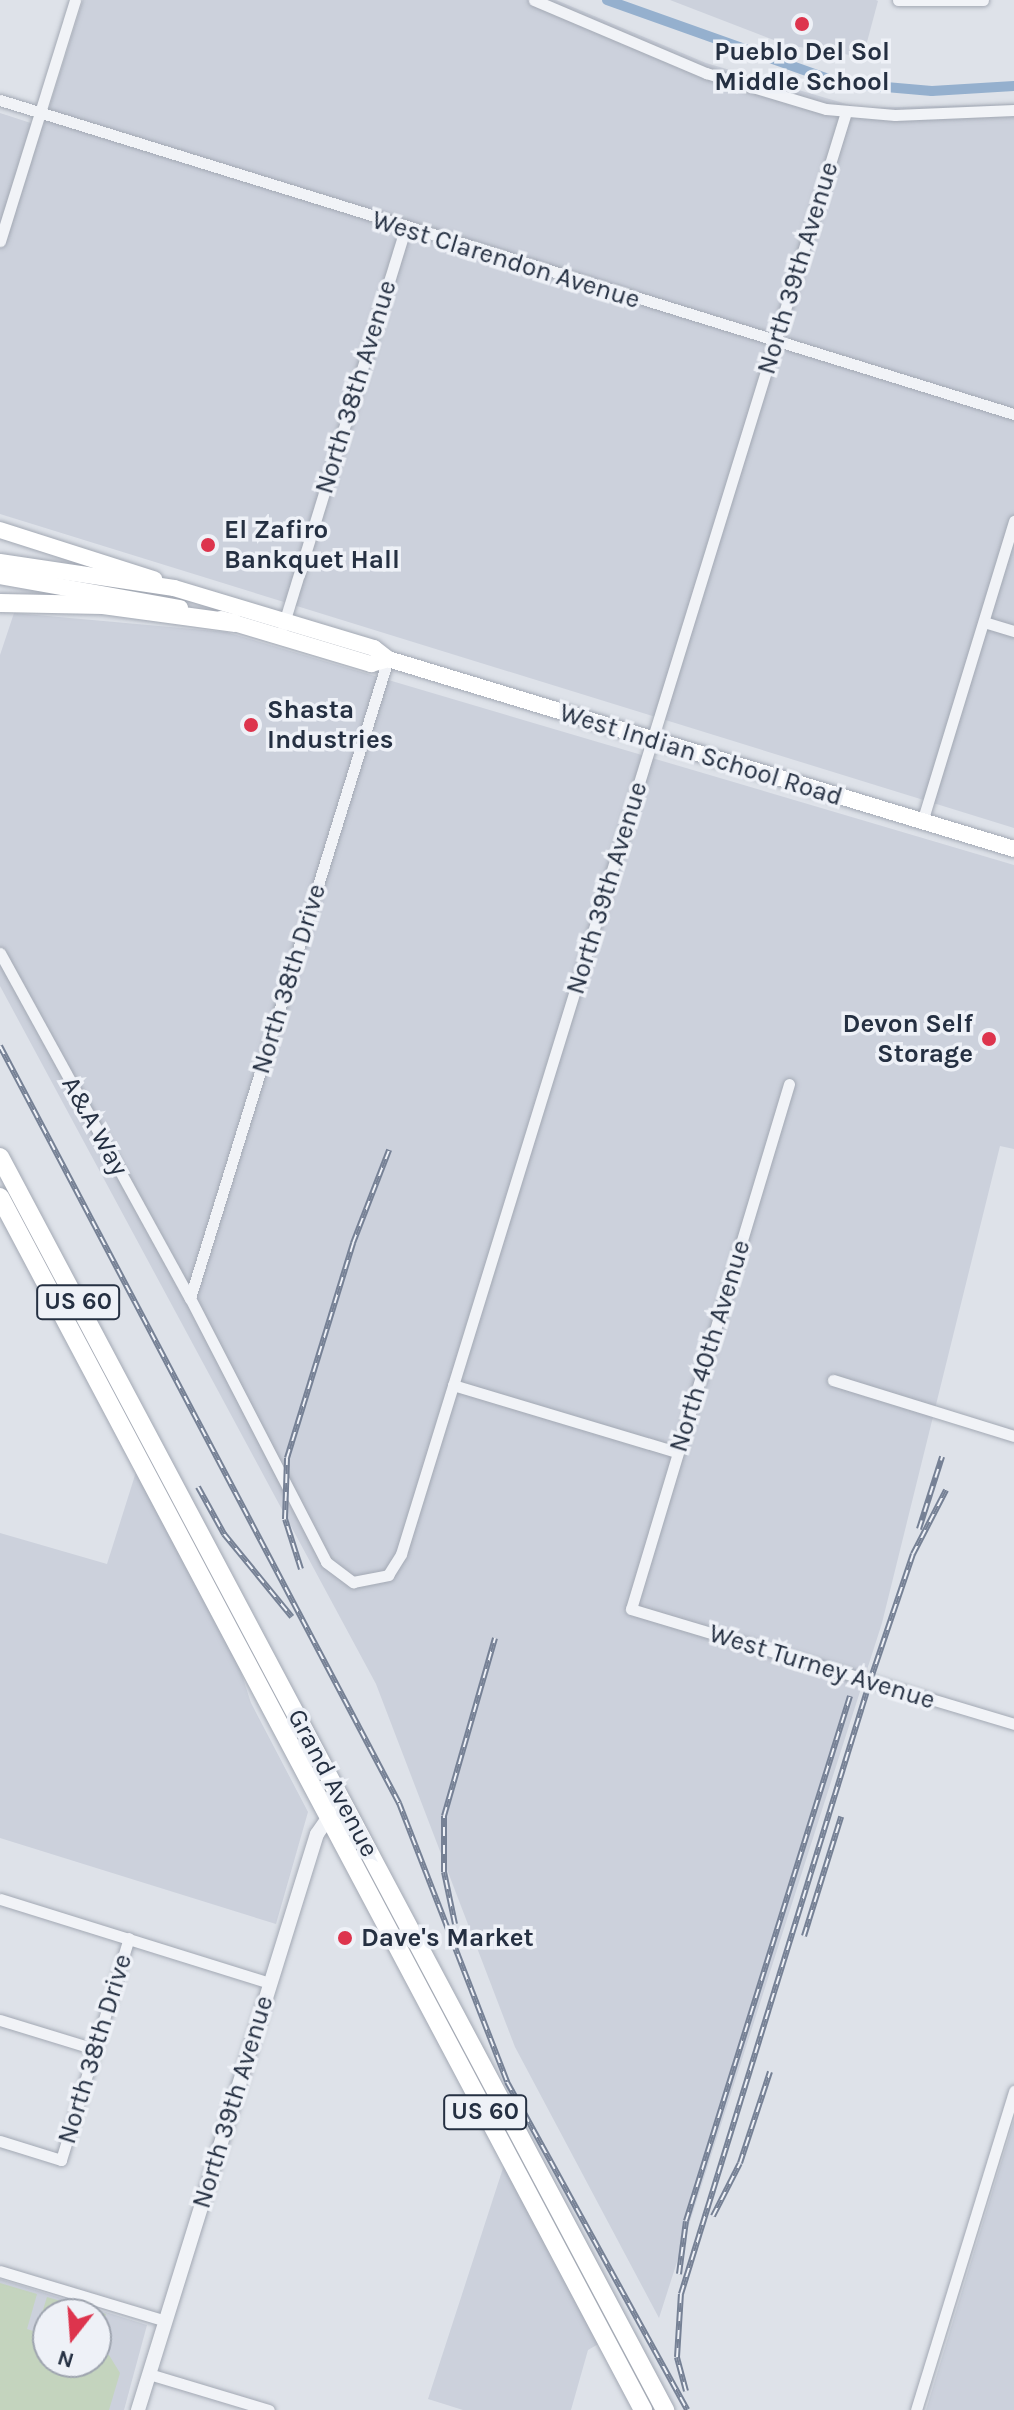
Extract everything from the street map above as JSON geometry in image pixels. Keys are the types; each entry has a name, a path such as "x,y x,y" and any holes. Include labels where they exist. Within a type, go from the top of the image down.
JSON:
{"highway":[{"path":"0,603 103,605 234,623"},
{"name":"Grand Avenue","path":"0,1157 665,2410"},
{"name":"Grand Avenue","path":"0,1197 643,2410"},
{"path":"138,1457 155,1448"}],"main road":[{"path":"0,530 174,588"},
{"name":"West Indian School Road","path":"0,562 174,588 282,629"},
{"name":"West Indian School Road","path":"0,576 161,604 234,623 282,629 374,648 388,659 1014,849"}],"street":[{"path":"0,241 75,0"},
{"path":"534,0 706,73 846,112 1014,110"},
{"path":"898,0 983,0"},
{"name":"West Clarendon Avenue","path":"0,100 775,344 1014,414"},
{"name":"North 39th Avenue","path":"190,1298 331,1570 353,1582 382,1579 394,1570 453,1385 846,112"},
{"name":"North 38th Avenue","path":"282,629 405,229"},
{"path":"922,822 1014,521"},
{"path":"984,622 1014,631"},
{"name":"North 38th Drive","path":"190,1298 388,659"},
{"name":"A&A Way","path":"0,953 190,1298"},
{"name":"North 40th Avenue","path":"631,1609 789,1084"},
{"path":"833,1380 1014,1436"},
{"path":"453,1385 677,1452"},
{"name":"West Turney Avenue","path":"631,1609 1014,1724"},
{"path":"327,1815 344,1804"},
{"name":"North 39th Avenue","path":"138,2410 269,1983 327,1815"},
{"path":"0,1899 269,1983"},
{"name":"North 38th Drive","path":"0,2141 61,2160 129,1938"},
{"path":"0,2020 95,2049"},
{"path":"916,2410 1014,2091"},
{"path":"0,2271 166,2321"},
{"path":"149,2374 269,2410"}],"shaded area":[{"path":"83,0 556,0 706,63 860,108 1014,104 1014,828 0,514 0,113 43,127"},
{"name":"Pueblo Del Sol Middle School","path":"670,0 878,1 863,57 787,45"},
{"path":"14,613 226,632 1014,865 1014,1149 1000,1146 882,1623 659,2318 515,2047 376,1684 0,986 0,655"},
{"path":"136,1472 239,1666 251,1703 308,1812 276,1924 0,1838 0,1533 107,1564"},
{"path":"1014,2120 1014,2410 926,2410"},
{"path":"504,2165 600,2343 588,2350 571,2410 463,2410 428,2399"},
{"path":"0,2279 61,2298 32,2298 32,2378 112,2378 112,2314 147,2325 124,2410 0,2410"}],"green space":[{"path":"0,2283 37,2294 36,2298 32,2298 27,2329 32,2331 32,2378 112,2378 112,2360 120,2373 109,2410 0,2410"}],"waterway":[{"path":"607,0 840,83 932,91 1014,86"}],"railway":[{"path":"0,1046 399,1803 507,2082 687,2410"},
{"path":"301,1569 285,1519 287,1458 353,1243 389,1150"},
{"path":"919,1529 942,1457"},
{"path":"198,1487 224,1534 292,1617"},
{"path":"686,2391 677,2357 681,2294 870,1681 913,1554 946,1490"},
{"path":"455,1924 444,1872 444,1816 495,1638"},
{"path":"679,2274 686,2221 850,1696"},
{"path":"804,1936 841,1817"},
{"path":"713,2216 740,2163 770,2072"}],"place":[{"name":"Pueblo Del Sol Middle School","path":"802,24"},
{"name":"El Zafiro Bankquet Hall","path":"208,545"},
{"name":"Shasta Industries","path":"251,725"},
{"name":"Devon Self Storage","path":"989,1039"},
{"name":"Dave's Market","path":"345,1938"}]}
